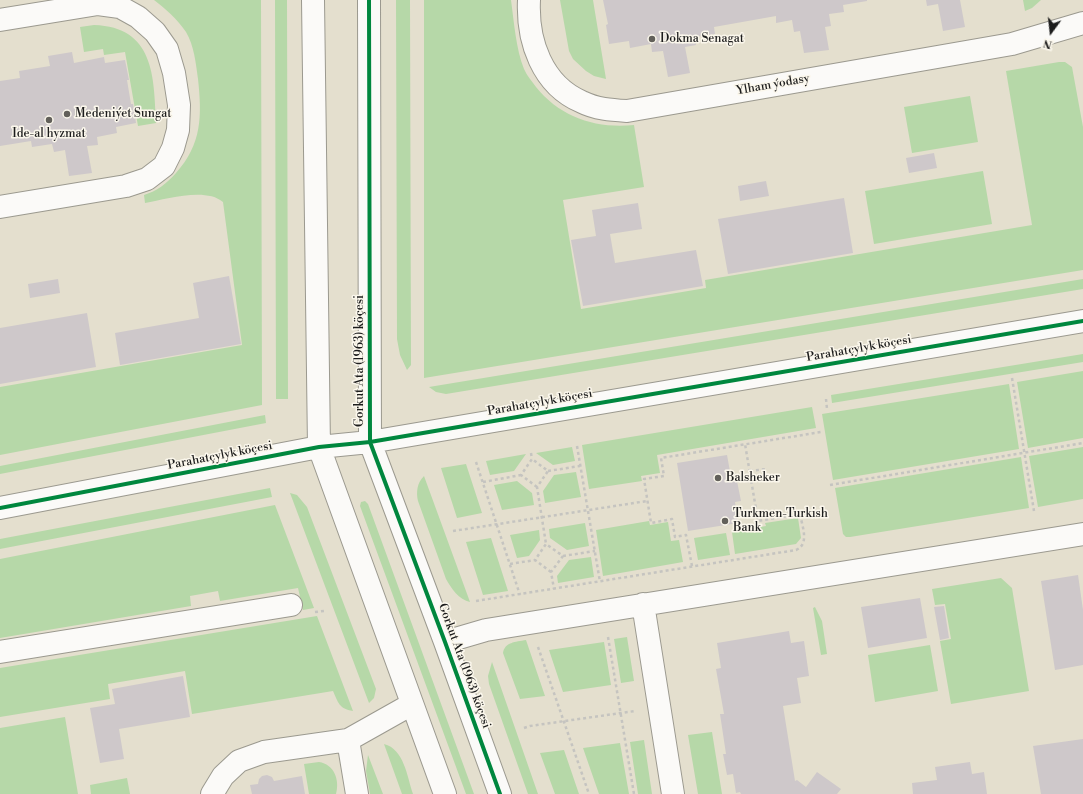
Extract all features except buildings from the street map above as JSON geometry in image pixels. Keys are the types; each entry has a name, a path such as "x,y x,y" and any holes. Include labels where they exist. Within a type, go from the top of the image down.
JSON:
{"street":[{"path":"313,0 319,448 445,794"},
{"name":"Gorkut Ata (1963) köçesi","path":"369,0 370,442 500,794"},
{"name":"Ylham ýodasy","path":"529,0 531,29 536,52 543,68 556,85 581,102 603,109 627,110 1012,44 1083,23"},
{"path":"0,20 98,4 120,7 138,17 155,32 167,49 174,73 179,105 178,130 173,148 164,166 147,179 126,186 0,207"},
{"name":"Parahatçylyk köçesi","path":"0,508 319,448 370,442 1083,321"},
{"path":"445,642 486,630 1083,534"},
{"path":"643,604 673,794"},
{"path":"0,652 290,605"},
{"path":"212,794 223,776 239,761 264,752 348,740 412,704"},
{"path":"348,740 357,794"}],"path":[{"path":"1012,378 1034,511"},
{"path":"826,399 827,409"},
{"path":"692,566 686,536 675,537 672,519 651,523 644,479 664,476 661,458 821,432"},
{"path":"830,485 1083,442"},
{"path":"476,601 801,548 804,538 800,514 758,521 745,444"},
{"path":"577,446 600,581"},
{"path":"531,453 532,459 548,471 580,466"},
{"path":"483,482 521,475 532,459"},
{"path":"476,462 519,594"},
{"path":"750,471 766,469"},
{"path":"537,487 548,471"},
{"path":"510,564 534,560 546,544 537,487 521,475"},
{"path":"453,531 647,501"},
{"path":"546,544 563,556"},
{"path":"551,572 563,556 595,550"},
{"path":"534,560 551,572 554,589"},
{"path":"608,634 634,794"},
{"path":"537,645 589,794"},
{"path":"524,728 660,708"}],"green space":[{"path":"154,0 261,0 262,405 0,455 0,387 242,345 223,202 207,195 186,195 145,203 144,195 165,184 185,162 195,140 200,117 198,79 189,37 179,23"},
{"path":"275,0 287,0 288,399 276,399"},
{"path":"396,0 410,0 411,365 407,370 400,355 397,339"},
{"path":"424,0 511,0 514,26 521,61 528,76 536,87 556,106 580,119 606,125 634,125 644,187 563,200 581,309 706,288 705,280 1032,225 1006,71 1059,62 1065,62 1072,67 1083,127 1083,270 424,378"},
{"path":"560,0 593,0 606,79 594,76 573,59 569,51"},
{"path":"1023,0 1041,0 1032,8 1025,11"},
{"path":"94,25 114,28 129,35 139,44 147,57 151,72 154,88 156,123 138,126 125,52 104,55 103,49 84,52 80,27"},
{"path":"970,96 978,142 912,153 904,107"},
{"path":"983,171 992,224 874,244 865,191"},
{"path":"1083,279 1083,289 446,394 436,392 429,387"},
{"path":"1083,354 1083,362 832,403 831,395"},
{"path":"1083,371 1083,438 1028,448 1017,382"},
{"path":"1009,384 1019,449 833,480 822,414"},
{"path":"812,407 816,428 657,455 660,473 641,476 642,481 589,489 582,445"},
{"path":"265,415 266,423 0,474 0,466"},
{"path":"572,447 575,461 553,465 536,453"},
{"path":"1083,447 1083,499 1038,507 1029,456"},
{"path":"526,454 514,471 490,475 486,461"},
{"path":"1021,457 1029,508 850,537 846,537 843,534 835,488"},
{"path":"466,464 482,513 457,518 441,468"},
{"path":"576,472 581,497 545,503 543,491 554,475"},
{"path":"424,476 470,602 462,599 453,590 446,579 418,501 418,488"},
{"path":"517,481 532,493 534,505 502,510 494,485"},
{"path":"270,488 272,497 0,549 0,539"},
{"path":"290,493 297,495 307,507 376,689 374,698 369,703"},
{"path":"365,501 368,504 474,794 466,794 360,506 361,502"},
{"path":"275,505 314,608 303,610 298,588 220,601 218,591 190,596 191,606 0,638 0,559"},
{"path":"798,518 801,538 796,544 735,554 732,532 766,526 765,523"},
{"path":"649,521 650,525 668,522 671,541 679,540 683,562 603,576 596,530"},
{"path":"585,523 589,546 567,550 550,538 549,529"},
{"path":"539,530 540,540 529,556 517,558 510,535"},
{"path":"726,533 730,555 698,560 694,538"},
{"path":"491,538 508,591 483,595 466,542"},
{"path":"591,557 594,577 558,583 557,576 569,560"},
{"path":"1001,578 1012,588 1029,691 951,704 940,641 951,639 945,604 935,605 932,589"},
{"path":"815,607 822,621 827,654 821,655 813,608"},
{"path":"317,616 353,711 342,707 333,691 192,714 185,671 108,684 110,699 0,717 0,668"},
{"path":"627,637 634,681 621,683 614,639"},
{"path":"526,640 545,696 520,699 503,653 504,649 508,645 514,642"},
{"path":"604,642 611,685 563,692 549,650"},
{"path":"930,645 938,691 875,702 868,655"},
{"path":"492,662 538,794 528,794 489,684 488,676"},
{"path":"65,717 78,794 0,794 0,728"},
{"path":"712,732 722,794 698,794 688,735"},
{"path":"644,740 652,794 638,794 630,742"},
{"path":"620,743 629,794 599,794 583,748"},
{"path":"384,744 396,751 400,757 404,764 413,794 402,794"},
{"path":"564,750 579,794 555,794 540,753"},
{"path":"368,755 383,794 370,794 366,771"},
{"path":"319,762 329,766 335,774 337,783 336,794 309,794 304,764"},
{"path":"127,778 130,794 91,794 90,785"}],"cycle path":[{"path":"369,0 370,442 500,794"},
{"path":"0,508 319,447 370,442 1083,321"}],"place":[{"name":"Dokma Senagat","path":"652,39"},
{"name":"Medeniýet Sungat","path":"67,114"},
{"name":"Ide-al hyzmat","path":"49,120"},
{"name":"Balsheker","path":"718,478"},
{"name":"Turkmen-Turkish Bank","path":"725,521"}]}
